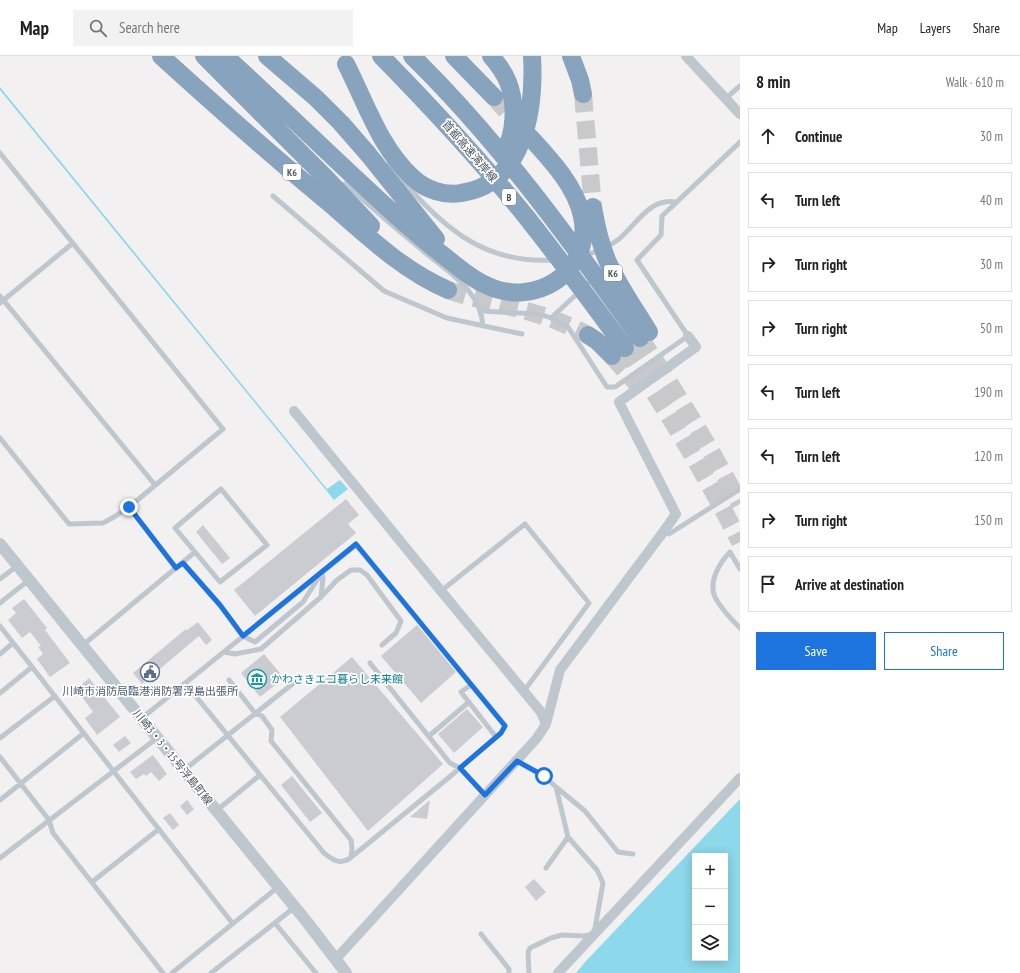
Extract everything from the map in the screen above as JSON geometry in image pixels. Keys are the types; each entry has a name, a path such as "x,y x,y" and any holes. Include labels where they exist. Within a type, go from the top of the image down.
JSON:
{"highway":[{"name":"K6","path":"161,56 251,137 369,238 406,267 429,282 448,290"},
{"path":"191,56 280,132"},
{"path":"204,56 342,194 402,260 429,282"},
{"name":"K6","path":"225,56 379,200 436,250 478,281 494,289 516,293 527,293 539,290 549,285 566,272 574,262 579,251 587,212"},
{"path":"267,56 322,104"},
{"path":"275,56 368,154 443,247 478,281"},
{"name":"首都高速湾岸線","path":"381,56 424,99 527,218 574,279 619,352 588,335"},
{"name":"首都高速湾岸線","path":"412,56 443,85 494,144 645,335"},
{"path":"454,56 494,97"},
{"path":"492,56 504,73 510,89 513,112 520,139"},
{"path":"346,64 394,164 430,181 465,188 479,188 498,177 506,169 528,123 534,81 532,56"},
{"path":"559,56 578,92 580,80 571,56"},
{"name":"K6","path":"520,139 550,159 587,212 607,259 645,335"}],"street":[{"path":"686,56 740,114"},
{"path":"335,960 537,738 546,724 560,670 676,514 619,402 696,347 688,336"},
{"path":"294,411 541,712 546,724"},
{"name":"川崎3・3・15号浮島町線","path":"0,544 295,907 345,972"},
{"path":"558,973 740,778"}],"lane":[{"path":"726,98 740,86"},
{"path":"322,104 369,146"},
{"path":"481,310 539,314 551,318 568,327 607,387 615,387 688,336 637,260 661,234 662,216 740,142"},
{"path":"0,153 224,429 129,507 103,523 69,524 0,438"},
{"path":"394,164 422,203 439,219 470,242 481,248 503,256 544,261 564,259"},
{"path":"345,184 469,290 481,310 483,326"},
{"path":"272,196 384,291 447,318 522,334"},
{"path":"570,258 588,254 619,238 653,206 669,201 676,202"},
{"path":"73,244 1,300 155,485"},
{"path":"606,265 612,260"},
{"path":"551,318 601,271"},
{"path":"221,489 267,544 220,582 195,552 175,528 221,489"},
{"path":"664,531 669,534 740,489"},
{"path":"129,507 176,568"},
{"path":"441,591 525,524 589,603 524,691"},
{"path":"141,718 356,544 505,726 501,733 460,768 345,861 338,861 322,855 260,775 185,683"},
{"path":"83,646 195,552"},
{"path":"740,569 730,552 723,559 715,574 714,595 729,617 740,628"},
{"path":"183,563 220,605 243,636 255,642 303,602 322,572"},
{"path":"0,579 17,566"},
{"path":"224,652 235,654 261,649 321,598 337,580 351,570 360,570 367,575 401,622 396,633 382,645"},
{"path":"321,598 323,578 322,572"},
{"path":"0,603 29,580"},
{"path":"0,626 233,924"},
{"path":"0,654 13,643"},
{"path":"370,662 450,763 460,768 485,795"},
{"path":"0,693 32,667"},
{"path":"229,680 255,713 262,716 272,730 271,741 351,840 351,856"},
{"path":"184,770 295,682"},
{"path":"471,685 461,692 496,737"},
{"path":"0,738 54,696"},
{"path":"429,736 469,702"},
{"path":"0,800 84,733"},
{"path":"0,858 157,738"},
{"path":"0,757 49,820 54,833 163,973"},
{"path":"517,761 544,776 585,811 618,852 633,854"},
{"path":"216,811 260,775"},
{"path":"528,973 528,952 530,948 551,938 562,935 584,936 594,934 603,883 597,870 568,837 556,787"},
{"path":"92,882 159,830"},
{"path":"546,868 568,837"},
{"path":"172,973 278,887"},
{"path":"211,973 295,907"},
{"path":"275,923 316,973"},
{"path":"481,934 509,969 509,973"}],"water":[{"path":"0,87 327,489 340,480 348,489 334,500 0,90"},
{"path":"740,799 740,973 576,973 586,961"}],"building":[{"path":"346,499 359,515 348,524 356,533 255,616 234,590"},
{"path":"203,525 230,558 222,564 196,532"},
{"path":"24,599 47,628 45,630 70,663 50,677 37,659 43,654 38,647 41,646 30,632 22,638 8,620 16,613 12,608"},
{"path":"198,622 212,640 206,645 199,636 142,684 133,673 186,629 187,630"},
{"path":"417,625 456,672 421,703 381,656"},
{"path":"264,654 284,678 260,697 241,673"},
{"path":"352,657 443,764 368,831 280,717"},
{"path":"89,678 120,717 97,735 85,718 93,712 76,689"},
{"path":"467,709 483,727 454,753 438,734"},
{"path":"125,736 131,743 119,752 113,745"},
{"path":"153,755 167,774 159,781 151,772 146,776 144,774 136,779 130,772"},
{"path":"292,776 322,813 310,822 281,785"},
{"path":"187,800 194,809 187,815 180,806"},
{"path":"430,800 427,819 410,817"},
{"path":"170,813 179,825 173,830 163,818"},
{"path":"534,879 546,892 536,901 525,887"}],"tunnel":[{"path":"583,94 593,207"},
{"path":"494,97 520,126"},
{"path":"448,290 546,317 588,335"},
{"path":"640,338 692,420 740,504"},
{"path":"625,348 686,443 740,542"},
{"path":"612,356 638,385"}],"place":[{"name":"川崎市消防局臨港消防署浮島出張所","path":"150,672"},
{"name":"かわさきエコ暮らし未来館","path":"257,679"}],"route":[{"path":"129,507 176,568 183,563 220,605 243,636 356,544 505,726 501,733 460,768 485,795 517,761 544,776"}]}
